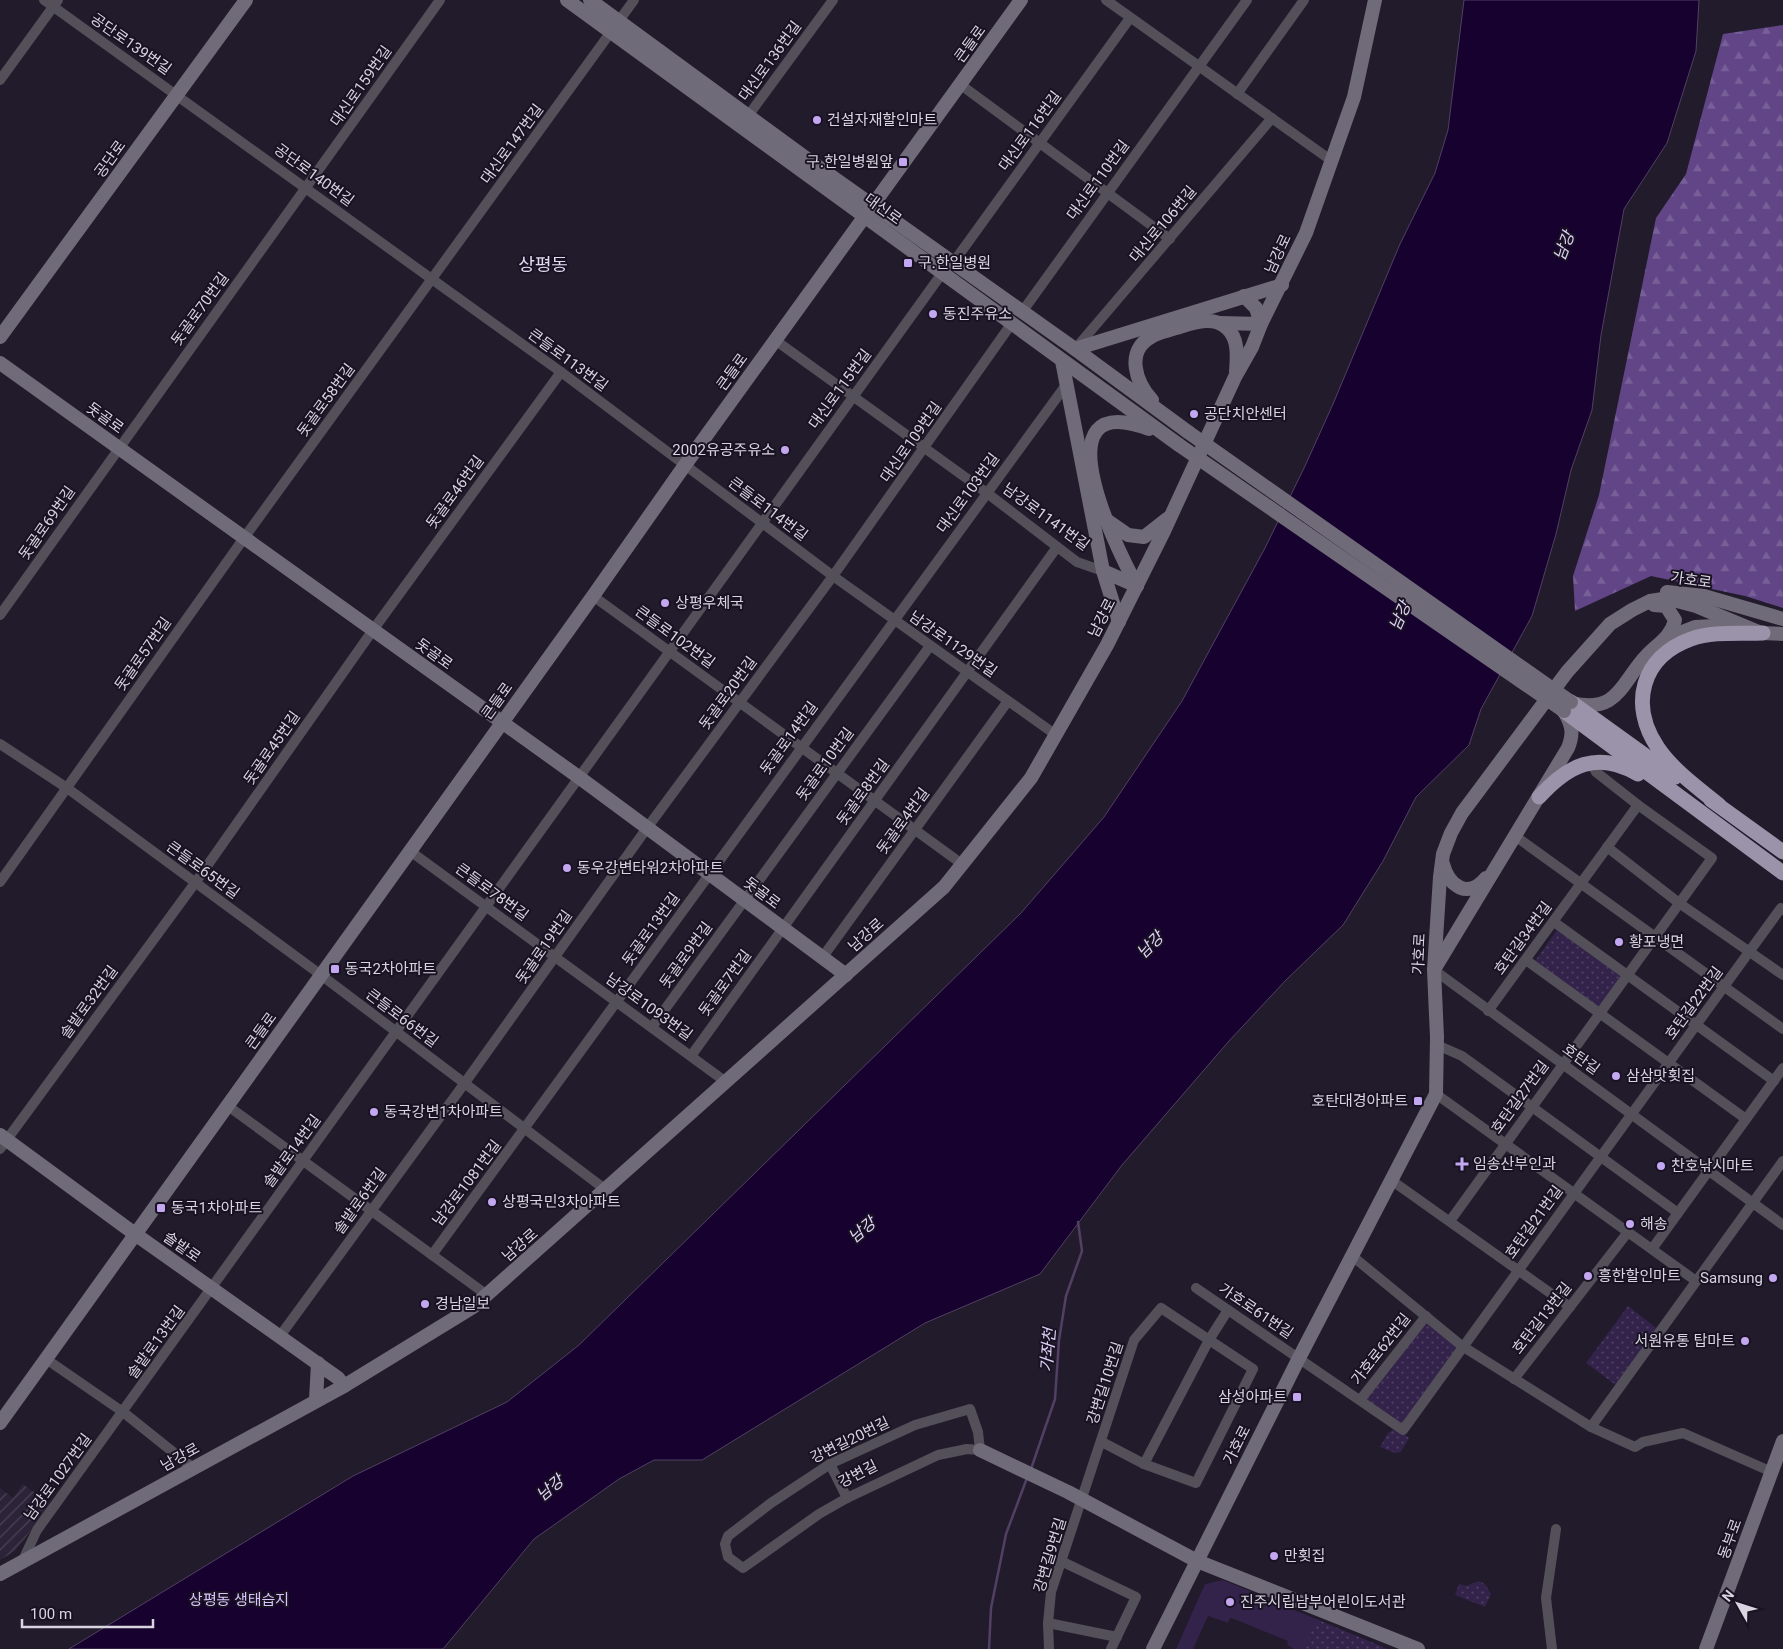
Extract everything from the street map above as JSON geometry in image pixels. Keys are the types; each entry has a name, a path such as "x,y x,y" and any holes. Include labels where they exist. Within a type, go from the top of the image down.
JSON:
{"highway":[{"path":"1719,806 1672,764 1659,749 1642,715 1641,699 1646,682 1657,663 1673,647 1692,639 1709,635 1763,633"},
{"path":"1567,707 1719,806 1783,852"},
{"path":"1567,707 1711,821 1783,873"},
{"path":"1539,797 1556,778 1569,769 1591,763 1606,763 1625,767 1711,821"}],"street":[{"name":"공단로139번길","path":"44,0 55,3 177,94"},
{"name":"공단로","path":"0,337 246,0"},
{"name":"대신로159번길","path":"306,188 440,0"},
{"name":"대신로","path":"567,0 616,26 748,116 870,211 943,272 1163,435 1567,707"},
{"name":"대신로","path":"590,0 616,26 870,211 953,263 1075,349 1567,707"},
{"name":"대신로147번길","path":"433,280 634,0"},
{"name":"대신로136번길","path":"748,116 834,0"},
{"name":"큰들로","path":"0,1422 685,465 1021,0"},
{"path":"1106,0 1332,161"},
{"path":"1237,94 1304,0"},
{"name":"남강로","path":"0,1574 344,1386 473,1307 944,887 1032,778 1137,586 1235,376 1252,347 1261,324 1306,234 1354,97 1375,0"},
{"name":"대신로110번길","path":"1022,312 1199,66 1242,2"},
{"path":"0,80 55,3"},
{"name":"대신로116번길","path":"953,263 1130,18"},
{"path":"960,85 1170,239"},
{"name":"공단로140번길","path":"177,94 433,280"},
{"name":"대신로106번길","path":"1075,349 1272,118"},
{"name":"돗골로70번길","path":"118,448 306,188"},
{"name":"대신로115번길","path":"580,778 943,272"},
{"name":"큰들로113번길","path":"433,280 685,465"},
{"name":"돗골로58번길","path":"244,538 433,280"},
{"path":"1075,349 1246,298 1282,285"},
{"path":"1219,323 1240,317 1246,310 1246,298"},
{"path":"1168,416 1142,387 1134,364 1138,351 1151,336 1203,320 1219,323 1261,324 1256,308 1246,298"},
{"name":"대신로109번길","path":"833,576 1012,323"},
{"path":"1219,323 1229,329 1238,348 1235,376"},
{"name":"남강로1141번길","path":"776,340 853,398 987,493 1077,562 1103,571"},
{"path":"1062,361 1103,571 1118,622"},
{"name":"돗골로","path":"0,363 580,778 846,975"},
{"name":"돗골로46번길","path":"373,630 560,372"},
{"name":"대신로103번길","path":"893,620 1066,385"},
{"path":"1137,586 1116,548 1104,518 1089,455 1089,444 1094,434 1103,426 1125,423 1163,435"},
{"name":"돗골로69번길","path":"0,615 118,448"},
{"name":"큰들로114번길","path":"685,465 833,576"},
{"path":"1104,518 1128,535 1144,537 1159,527 1171,515"},
{"name":"돗골로57번길","path":"0,882 244,538"},
{"name":"돗골로8번길","path":"783,928 1057,547"},
{"path":"1103,571 1137,586"},
{"name":"남강로1129번길","path":"833,576 1056,735"},
{"name":"돗골로20번길","path":"647,828 833,576"},
{"name":"가호로","path":"1567,672 1585,640 1606,616 1628,602 1646,594 1664,591 1686,593 1783,619"},
{"name":"큰들로102번길","path":"593,596 962,864"},
{"name":"가호로","path":"1153,1649 1299,1358 1436,1094 1437,1045 1434,970 1442,863 1451,833 1462,813 1567,672 1610,624 1632,610 1650,601 1663,599 1677,601 1696,606 1763,633 1783,634"},
{"path":"1434,970 1568,748 1572,736 1567,707 1596,706 1617,695 1646,656 1673,629 1676,620 1666,606 1658,604 1632,610"},
{"name":"돗골로14번길","path":"710,874 893,620"},
{"path":"1666,638 1695,627 1713,624 1783,624"},
{"name":"돗골로45번길","path":"196,883 373,630"},
{"name":"돗골로10번길","path":"745,900 930,646"},
{"name":"돗골로4번길","path":"822,958 1008,701"},
{"name":"큰들로65번길","path":"0,744 67,788 321,975"},
{"path":"1591,763 1596,772 1638,805"},
{"name":"솔밭로14번길","path":"213,1288 580,778"},
{"name":"호탄길34번길","path":"1488,1011 1638,805"},
{"name":"호탄길27번길","path":"1450,1221 1712,858 1638,805"},
{"name":"돗골로19번길","path":"464,1084 647,828"},
{"path":"1515,836 1783,1029"},
{"path":"1607,847 1680,903 1783,975"},
{"name":"큰들로78번길","path":"410,851 555,957"},
{"path":"1442,863 1446,877 1453,885 1464,889 1473,888 1481,883 1505,853"},
{"name":"돗골로13번길","path":"525,1130 710,874"},
{"name":"솔밭로32번길","path":"2,1141 196,883"},
{"name":"돗골로9번길","path":"652,1027 745,900"},
{"name":"호탄길22번길","path":"1632,1115 1782,909"},
{"path":"1554,922 1696,1026 1774,1080"},
{"name":"돗골로7번길","path":"691,1056 783,928"},
{"name":"남강로1093번길","path":"555,957 726,1082"},
{"path":"1526,960 1746,1119"},
{"name":"호탄길","path":"1434,970 1783,1224"},
{"name":"큰들로66번길","path":"321,975 464,1084"},
{"path":"1437,1045 1462,1056 1678,1213"},
{"path":"1652,1249 1783,1068"},
{"path":"464,1084 606,1190"},
{"name":"솔밭로6번길","path":"280,1336 464,1084"},
{"path":"1436,1094 1696,1281"},
{"path":"228,1106 487,1295"},
{"name":"호탄길21번길","path":"1462,1346 1632,1115"},
{"name":"남강로1081번길","path":"432,1255 525,1130"},
{"name":"솔밭로","path":"2,1141 318,1363 344,1386"},
{"path":"1591,1427 1783,1161"},
{"path":"1391,1180 1570,1307"},
{"name":"호탄길13번길","path":"1514,1378 1628,1232"},
{"path":"1352,1255 1462,1346 1591,1427 1635,1447 1643,1442 1684,1433 1772,1472"},
{"name":"솔밭로13번길","path":"123,1412 213,1288"},
{"name":"가호로61번길","path":"1196,1288 1299,1358"},
{"name":"강변길10번길","path":"1083,1500 1134,1340 1161,1308 1253,1369 1196,1483 1144,1464"},
{"path":"1102,1442 1144,1464 1209,1340 1228,1310"},
{"name":"가호로62번길","path":"1360,1400 1426,1316"},
{"name":"가호로62번길","path":"1299,1358 1403,1430 1462,1346"},
{"path":"46,1359 123,1412 193,1468"},
{"path":"316,1400 318,1363"},
{"name":"강변길20번길","path":"743,1568 728,1557 724,1544 728,1536 771,1503 830,1464 915,1426 970,1409 978,1432 980,1450"},
{"name":"남강로1027번길","path":"22,1562 37,1530 123,1412"},
{"name":"동부로","path":"1706,1649 1783,1441"},
{"name":"강변길","path":"743,1568 819,1514 847,1498 938,1455 967,1449 980,1450 1083,1500"},
{"path":"830,1464 847,1498"},
{"path":"1083,1500 1197,1561 1418,1649"},
{"name":"강변길9번길","path":"1050,1649 1048,1623 1051,1592 1083,1500"},
{"path":"1552,1649 1546,1598 1556,1529"},
{"path":"1063,1562 1136,1597 1111,1649"},
{"path":"1048,1623 1117,1637"}],"shaded area":[{"path":"1557,930 1622,977 1600,1008 1535,961"},
{"path":"1628,1306 1659,1330 1617,1386 1586,1363"},
{"path":"1426,1319 1460,1347 1403,1427 1362,1399"},
{"path":"1396,1428 1409,1438 1401,1452 1395,1453 1380,1447 1388,1433"},
{"path":"23,1484 51,1505 15,1551 0,1560 0,1488 13,1498"},
{"path":"1223,1580 1387,1649 1294,1649 1287,1645 1288,1641 1234,1619 1230,1618 1228,1623 1208,1616 1193,1649 1176,1649 1205,1584"},
{"path":"1479,1581 1485,1584 1491,1594 1485,1607 1455,1595 1459,1584 1466,1586"},
{"path":"1316,1619 1383,1647 1382,1649 1304,1649"}],"green space":[{"path":"1783,25 1783,608 1745,596 1651,576 1575,611 1573,576 1599,495 1656,218 1686,174 1723,34"}],"water":[{"name":"남강","path":"1464,0 1699,0 1696,51 1667,143 1624,209 1601,335 1592,410 1571,470 1556,534 1532,616 1481,709 1469,745 1416,797 1383,861 1343,925 1286,980 1229,1041 1122,1165 1040,1274 925,1323 702,1460 654,1460 619,1479 534,1539 443,1649 69,1649 353,1476 507,1402 579,1345 1021,913 1104,817 1182,701 1265,548 1305,466 1400,244 1435,173 1448,130"}],"waterway":[{"name":"가좌천","path":"1031,1469 1055,1399 1059,1340 1066,1296 1082,1251 1078,1222"},
{"name":"가좌천","path":"989,1649 991,1608 1006,1534 1027,1478"}],"place":[{"name":"건설자재할인마트","path":"817,120"},
{"name":"구.한일병원앞","path":"903,162"},
{"name":"구.한일병원","path":"908,263"},
{"name":"동진주유소","path":"933,314"},
{"name":"공단치안센터","path":"1194,414"},
{"name":"2002유공주유소","path":"785,450"},
{"name":"상평우체국","path":"665,603"},
{"name":"동우강변타워2차아파트","path":"567,868"},
{"name":"황포냉면","path":"1619,942"},
{"name":"동국2차아파트","path":"335,969"},
{"name":"삼삼맛횟집","path":"1616,1076"},
{"name":"호탄대경아파트","path":"1418,1101"},
{"name":"동국강변1차아파트","path":"374,1112"},
{"name":"임송산부인과","path":"1462,1164"},
{"name":"찬호낚시마트","path":"1661,1166"},
{"name":"상평국민3차아파트","path":"492,1202"},
{"name":"동국1차아파트","path":"161,1208"},
{"name":"해송","path":"1630,1224"},
{"name":"흥한할인마트","path":"1588,1276"},
{"name":"Samsung","path":"1773,1278"},
{"name":"경남일보","path":"425,1304"},
{"name":"서원유통 탑마트","path":"1745,1341"},
{"name":"삼성아파트","path":"1297,1397"},
{"name":"만횟집","path":"1274,1556"},
{"name":"진주시립남부어린이도서관","path":"1230,1602"}],"district":[{"name":"상평동","path":"543,264"}],"park label":[{"name":"상평동 생태습지","path":"239,1600"}]}
